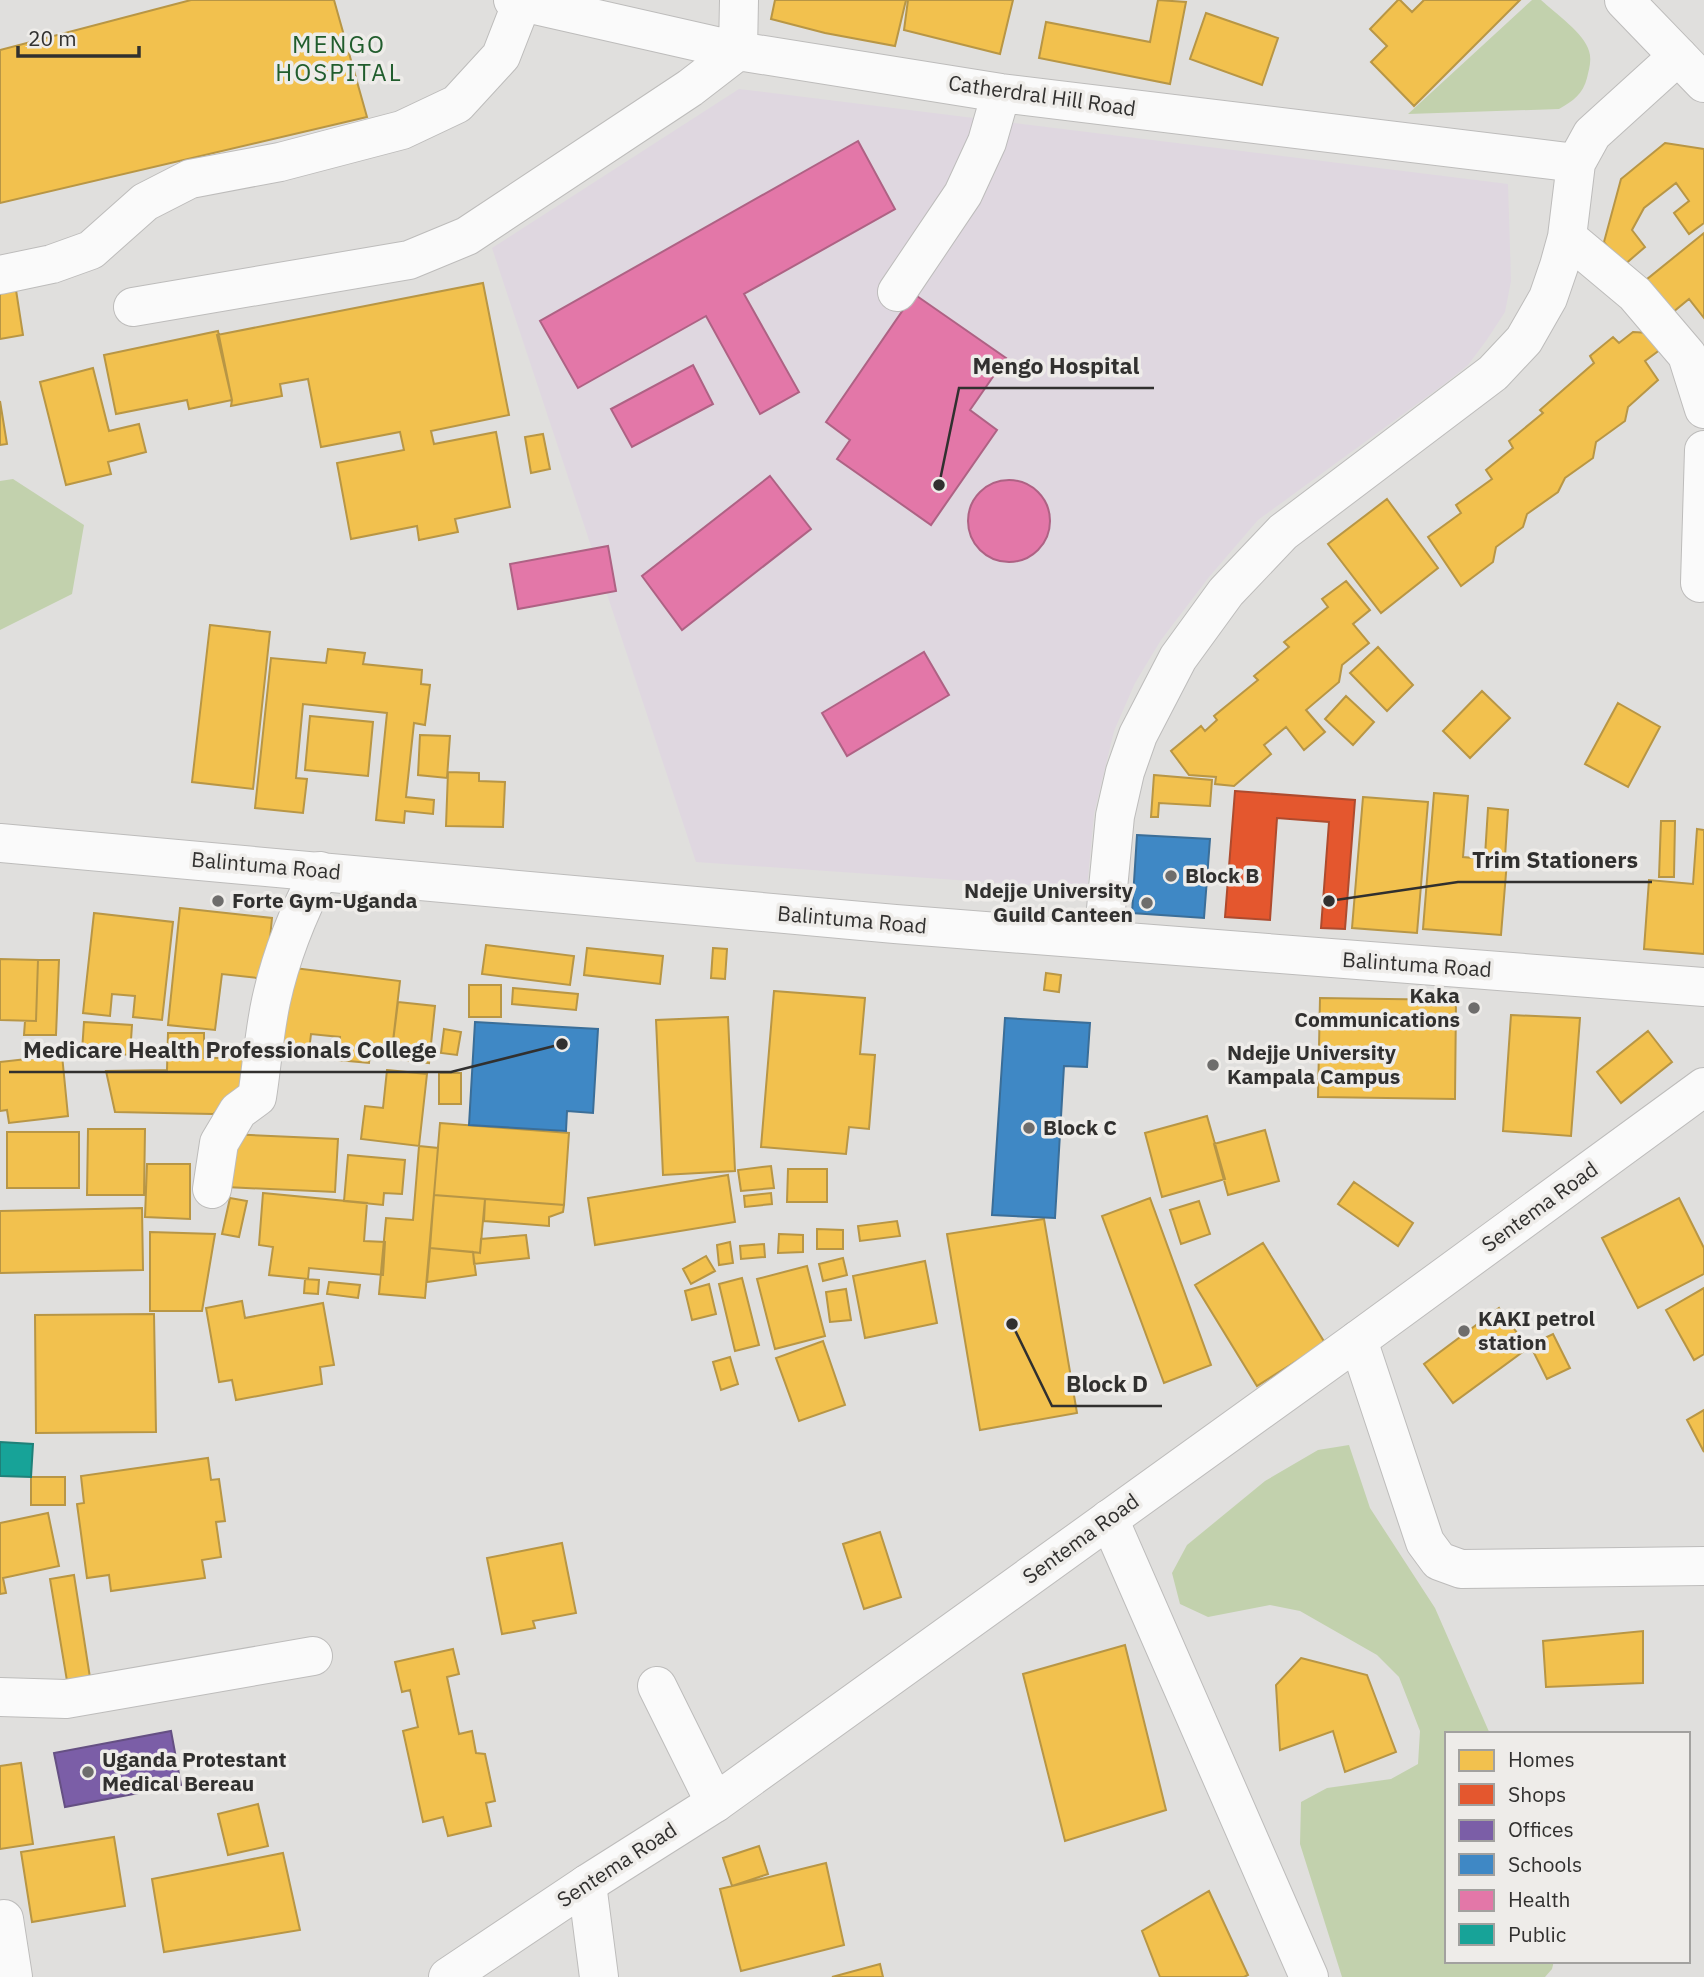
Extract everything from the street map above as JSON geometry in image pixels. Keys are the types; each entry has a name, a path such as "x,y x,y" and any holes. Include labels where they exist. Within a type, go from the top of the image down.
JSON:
{"street":[{"path":"133,307 409,260 467,236 690,88 738,51 738,0"},
{"path":"1624,0 1704,83"},
{"path":"0,275 52,264 91,250 145,202 190,179 280,162 402,130 457,104 501,56 517,1"},
{"name":"Catherdral Hill Road","path":"517,1 738,51 1001,93 1576,163"},
{"path":"1103,940 1115,816 1125,772 1138,735 1178,658 1226,592 1283,532 1493,373 1524,340 1548,298 1567,237 1576,163 1592,134 1678,56"},
{"path":"897,292 962,194 987,142 1001,93"},
{"path":"1567,237 1635,293 1687,355 1704,409"},
{"path":"1700,583 1704,450"},
{"name":"Balintuma Road","path":"0,843 895,924 1704,987"},
{"path":"212,1189 219,1143 238,1111 257,1097 271,1002 284,954 299,911 320,871"},
{"name":"Sentema Road","path":"448,1977 715,1803 1704,1087"},
{"path":"1358,1340 1425,1542 1439,1561 1461,1569 1704,1566"},
{"path":"1110,1518 1309,1977"},
{"path":"0,1697 66,1699 313,1656"},
{"path":"657,1686 715,1803"},
{"path":"587,1884 599,1977"},
{"path":"4,1919 13,1977"}],"shaded area":[{"path":"739,89 1508,184 1511,281 1505,312 1486,341 1468,365 1443,385 1258,520 1209,577 1161,640 1135,683 1114,731 1094,814 1087,889 696,862 492,248"}],"green space":[{"path":"1532,0 1541,0 1586,44 1590,54 1589,68 1585,84 1577,96 1559,109 1408,114"},
{"path":"13,479 84,525 72,594 0,630 0,481"},
{"path":"1349,1445 1370,1508 1435,1608 1489,1732 1445,1732 1445,1963 1554,1963 1545,1977 1342,1977 1300,1844 1301,1802 1327,1788 1391,1779 1418,1764 1420,1731 1399,1677 1377,1655 1300,1611 1270,1605 1208,1617 1180,1604 1172,1573 1187,1545 1265,1481 1318,1450"}],"building: Homes":[{"path":"191,0 334,0 367,117 0,203 0,50"},
{"path":"775,0 906,0 895,46 825,33 771,19"},
{"path":"908,0 1013,0 1000,54 904,30"},
{"path":"1158,0 1186,2 1170,84 1039,58 1046,22 1150,42"},
{"path":"1398,0 1412,12 1424,0 1520,0 1414,106 1371,62 1387,46 1370,29"},
{"path":"1206,13 1278,38 1262,85 1190,59"},
{"path":"1665,143 1704,149 1704,223 1689,234 1674,213 1689,201 1676,183 1644,208 1632,230 1645,247 1623,266 1604,242 1621,179"},
{"path":"1704,233 1704,318 1689,299 1667,317 1641,284"},
{"path":"483,283 509,415 431,431 434,444 496,432 510,507 455,519 458,532 419,540 417,526 351,539 337,463 404,450 400,432 321,447 308,379 280,384 282,396 231,406 232,400 217,335"},
{"path":"16,290 23,335 0,339 0,292"},
{"path":"218,331 232,400 189,409 187,400 116,414 104,355"},
{"path":"1633,332 1650,333 1661,349 1645,361 1658,380 1628,407 1625,421 1596,442 1593,458 1565,478 1558,492 1527,514 1523,527 1496,547 1493,562 1461,586 1428,537 1461,513 1456,505 1492,479 1486,470 1513,448 1509,441 1543,413 1540,410 1594,363 1590,356 1613,337 1619,343"},
{"path":"93,368 109,431 139,424 146,452 108,462 111,474 66,485 40,382"},
{"path":"0,401 7,444 0,445"},
{"path":"543,434 550,469 531,473 525,437"},
{"path":"1387,499 1438,568 1381,613 1328,544"},
{"path":"1346,581 1370,610 1353,624 1369,643 1342,665 1339,682 1306,710 1325,732 1304,750 1286,727 1264,745 1271,754 1234,786 1215,784 1216,777 1189,775 1171,751 1201,726 1205,731 1217,720 1214,716 1258,680 1254,676 1289,647 1284,642 1328,607 1322,599"},
{"path":"210,625 270,632 253,789 192,782"},
{"path":"1378,647 1413,685 1387,711 1350,673"},
{"path":"328,649 365,653 363,664 422,670 421,684 430,685 425,725 414,723 406,797 434,800 433,814 405,811 404,823 376,820 387,713 303,704 296,778 307,779 303,813 255,808 271,658 326,663"},
{"path":"1482,691 1510,718 1470,758 1443,731"},
{"path":"1346,696 1374,722 1353,745 1325,719"},
{"path":"1618,703 1660,727 1628,787 1585,764"},
{"path":"310,716 373,722 368,776 305,770"},
{"path":"420,735 450,736 447,778 418,775"},
{"path":"448,772 479,773 479,781 505,782 503,827 446,826"},
{"path":"1154,775 1212,780 1210,806 1159,803 1158,817 1151,817"},
{"path":"1434,793 1468,796 1463,857 1507,861 1501,935 1423,929"},
{"path":"1363,797 1428,802 1417,933 1352,928"},
{"path":"1488,808 1508,810 1505,857 1485,856"},
{"path":"1661,821 1675,821 1674,877 1659,877"},
{"path":"1697,829 1704,830 1704,954 1644,949 1649,880 1693,884"},
{"path":"180,908 272,918 266,979 222,974 215,1030 168,1025"},
{"path":"94,913 173,922 162,1020 133,1017 135,996 112,994 110,1016 83,1013"},
{"path":"486,945 574,956 570,985 482,974"},
{"path":"587,948 663,956 660,984 584,975"},
{"path":"713,948 727,949 725,979 711,978"},
{"path":"0,959 38,960 36,1021 0,1020"},
{"path":"38,960 59,960 56,1035 24,1035 25,1021 36,1021"},
{"path":"286,967 400,981 391,1058 370,1055 369,1063 338,1060 340,1037 311,1034 308,1059 276,1055"},
{"path":"1046,973 1061,975 1059,992 1044,990"},
{"path":"469,985 501,985 501,1017 469,1017"},
{"path":"513,988 578,994 576,1010 512,1004"},
{"path":"774,991 865,998 860,1054 875,1055 869,1129 849,1127 846,1154 761,1147"},
{"path":"1320,998 1456,1000 1455,1099 1318,1097"},
{"path":"398,1002 435,1006 429,1063 391,1058"},
{"path":"1511,1015 1580,1018 1571,1136 1503,1131"},
{"path":"728,1017 735,1171 663,1175 656,1020"},
{"path":"84,1022 132,1025 130,1055 82,1051"},
{"path":"444,1029 461,1032 457,1055 441,1053"},
{"path":"1648,1031 1672,1062 1621,1103 1597,1072"},
{"path":"168,1033 204,1033 204,1058 250,1058 249,1093 232,1100 213,1114 115,1112 106,1071 167,1070"},
{"path":"62,1055 68,1116 9,1123 7,1110 0,1111 0,1062"},
{"path":"387,1070 427,1074 419,1146 361,1139 365,1106 383,1108"},
{"path":"439,1073 461,1073 461,1104 439,1104"},
{"path":"1207,1116 1225,1179 1162,1197 1145,1133"},
{"path":"440,1123 569,1133 564,1205 434,1195"},
{"path":"88,1129 145,1129 144,1195 87,1195"},
{"path":"1265,1130 1279,1181 1228,1195 1214,1144"},
{"path":"7,1132 79,1132 79,1188 7,1188"},
{"path":"229,1134 338,1139 335,1192 226,1187"},
{"path":"419,1146 438,1148 425,1298 379,1294 386,1218 413,1220"},
{"path":"348,1155 405,1160 402,1194 384,1193 383,1205 344,1201"},
{"path":"147,1164 190,1164 190,1219 145,1217"},
{"path":"771,1166 774,1188 741,1191 738,1170"},
{"path":"788,1169 827,1169 827,1202 787,1202"},
{"path":"728,1175 735,1222 595,1245 588,1198"},
{"path":"1354,1182 1413,1223 1398,1246 1338,1204"},
{"path":"263,1193 367,1203 364,1241 385,1242 383,1275 309,1268 308,1279 269,1275 273,1247 259,1245"},
{"path":"771,1193 772,1204 745,1207 744,1196"},
{"path":"434,1195 485,1199 480,1253 430,1248"},
{"path":"230,1198 247,1201 239,1237 222,1234"},
{"path":"1150,1198 1211,1365 1164,1383 1102,1216"},
{"path":"1679,1198 1704,1248 1704,1274 1638,1308 1602,1238"},
{"path":"485,1199 564,1205 563,1212 549,1217 549,1226 484,1221"},
{"path":"1199,1201 1210,1234 1181,1244 1170,1210"},
{"path":"142,1208 143,1270 0,1273 0,1211"},
{"path":"1044,1219 1077,1413 980,1430 947,1234"},
{"path":"897,1221 900,1236 860,1241 858,1226"},
{"path":"817,1229 843,1230 843,1249 817,1249"},
{"path":"150,1232 215,1234 202,1311 150,1311"},
{"path":"779,1234 803,1235 803,1252 778,1253"},
{"path":"526,1235 529,1258 474,1264 473,1252 480,1253 481,1239"},
{"path":"730,1242 733,1263 719,1265 717,1245"},
{"path":"1263,1243 1325,1343 1257,1386 1195,1285"},
{"path":"764,1244 765,1257 741,1259 740,1246"},
{"path":"430,1248 473,1252 476,1275 427,1282"},
{"path":"706,1256 715,1271 691,1284 683,1269"},
{"path":"843,1258 847,1275 823,1281 819,1264"},
{"path":"925,1261 937,1323 865,1338 853,1276"},
{"path":"807,1266 825,1336 775,1349 757,1279"},
{"path":"742,1278 759,1345 735,1351 719,1284"},
{"path":"305,1279 319,1280 318,1294 304,1293"},
{"path":"329,1282 360,1285 358,1298 327,1294"},
{"path":"709,1284 716,1314 692,1320 685,1291"},
{"path":"1704,1288 1704,1354 1694,1360 1666,1310"},
{"path":"846,1289 851,1320 830,1322 826,1292"},
{"path":"242,1301 245,1318 323,1303 334,1365 320,1367 322,1384 236,1400 232,1380 219,1382 206,1308"},
{"path":"1499,1308 1528,1348 1453,1403 1424,1364"},
{"path":"154,1314 156,1432 36,1433 35,1315"},
{"path":"1553,1334 1570,1368 1547,1379 1530,1345"},
{"path":"823,1341 845,1405 799,1421 776,1358"},
{"path":"730,1357 738,1384 721,1390 713,1362"},
{"path":"1704,1410 1704,1452 1687,1420"},
{"path":"208,1458 211,1480 219,1479 225,1521 216,1522 221,1557 202,1560 205,1578 111,1591 109,1575 87,1578 77,1504 84,1503 81,1476"},
{"path":"31,1477 65,1477 65,1505 31,1505"},
{"path":"48,1513 59,1566 3,1578 6,1593 0,1594 0,1523"},
{"path":"880,1532 901,1597 864,1609 843,1544"},
{"path":"562,1543 576,1613 533,1621 535,1628 502,1634 487,1558"},
{"path":"74,1575 91,1684 68,1687 50,1579"},
{"path":"1643,1631 1643,1683 1546,1687 1543,1641"},
{"path":"1125,1645 1166,1810 1065,1841 1023,1674"},
{"path":"453,1649 459,1674 447,1677 459,1734 472,1731 476,1753 485,1754 495,1801 486,1803 491,1826 448,1836 443,1817 423,1822 403,1731 418,1727 410,1690 402,1692 395,1662"},
{"path":"1301,1658 1367,1675 1396,1752 1345,1772 1333,1731 1280,1750 1276,1685"},
{"path":"21,1763 33,1844 0,1849 0,1766"},
{"path":"258,1804 268,1846 228,1855 218,1814"},
{"path":"114,1837 125,1906 32,1922 21,1852"},
{"path":"759,1846 768,1874 732,1886 723,1858"},
{"path":"283,1853 300,1930 164,1952 152,1879"},
{"path":"826,1863 844,1945 741,1971 720,1889"},
{"path":"1209,1891 1248,1975 1160,1977 1142,1931"},
{"path":"880,1964 883,1977 832,1977"}],"building: Shops":[{"path":"1235,791 1355,800 1345,929 1321,928 1329,822 1277,818 1270,920 1225,917"}],"building: Offices":[{"path":"171,1731 181,1785 65,1807 54,1753"}],"building: Schools":[{"name":"Block B","path":"1137,835 1210,839 1204,918 1132,913"},
{"name":"Block C","path":"1005,1018 1090,1023 1087,1067 1064,1066 1055,1218 992,1215"},
{"path":"475,1022 598,1029 593,1113 567,1111 566,1131 469,1125"}],"building: Health":[{"path":"858,141 895,209 744,294 799,392 760,414 706,316 578,388 540,321"},
{"path":"914,294 1006,358 970,410 997,430 931,525 837,459 850,440 826,422"},
{"path":"693,365 713,404 632,447 611,409"},
{"path":"770,476 811,529 682,630 642,576"},
{"path":"1009,480 1025,483 1038,492 1047,505 1050,521 1047,537 1038,550 1025,559 1009,562 993,559 980,550 971,537 968,521 971,505 980,492 993,483"},
{"path":"608,546 616,591 518,609 510,564"},
{"path":"924,652 949,695 847,756 822,713"}],"building: Public":[{"path":"0,1442 33,1444 31,1477 0,1476"}],"place":[{"name":"Mengo Hospital","path":"939,485"},
{"name":"Block B","path":"1171,876"},
{"name":"Forte Gym-Uganda","path":"218,901"},
{"name":"Trim Stationers","path":"1329,901"},
{"name":"Ndejje University Guild Canteen","path":"1147,903"},
{"name":"Kaka Communications","path":"1474,1008"},
{"name":"Medicare Health Professionals College","path":"562,1044"},
{"name":"Ndejje University Kampala Campus","path":"1213,1065"},
{"name":"Block C","path":"1029,1128"},
{"name":"Block D","path":"1012,1324"},
{"name":"KAKI petrol station","path":"1464,1331"},
{"name":"Uganda Protestant Medical Bereau","path":"88,1772"}],"district":[{"name":"MENGO HOSPITAL","path":"339,59"}]}
